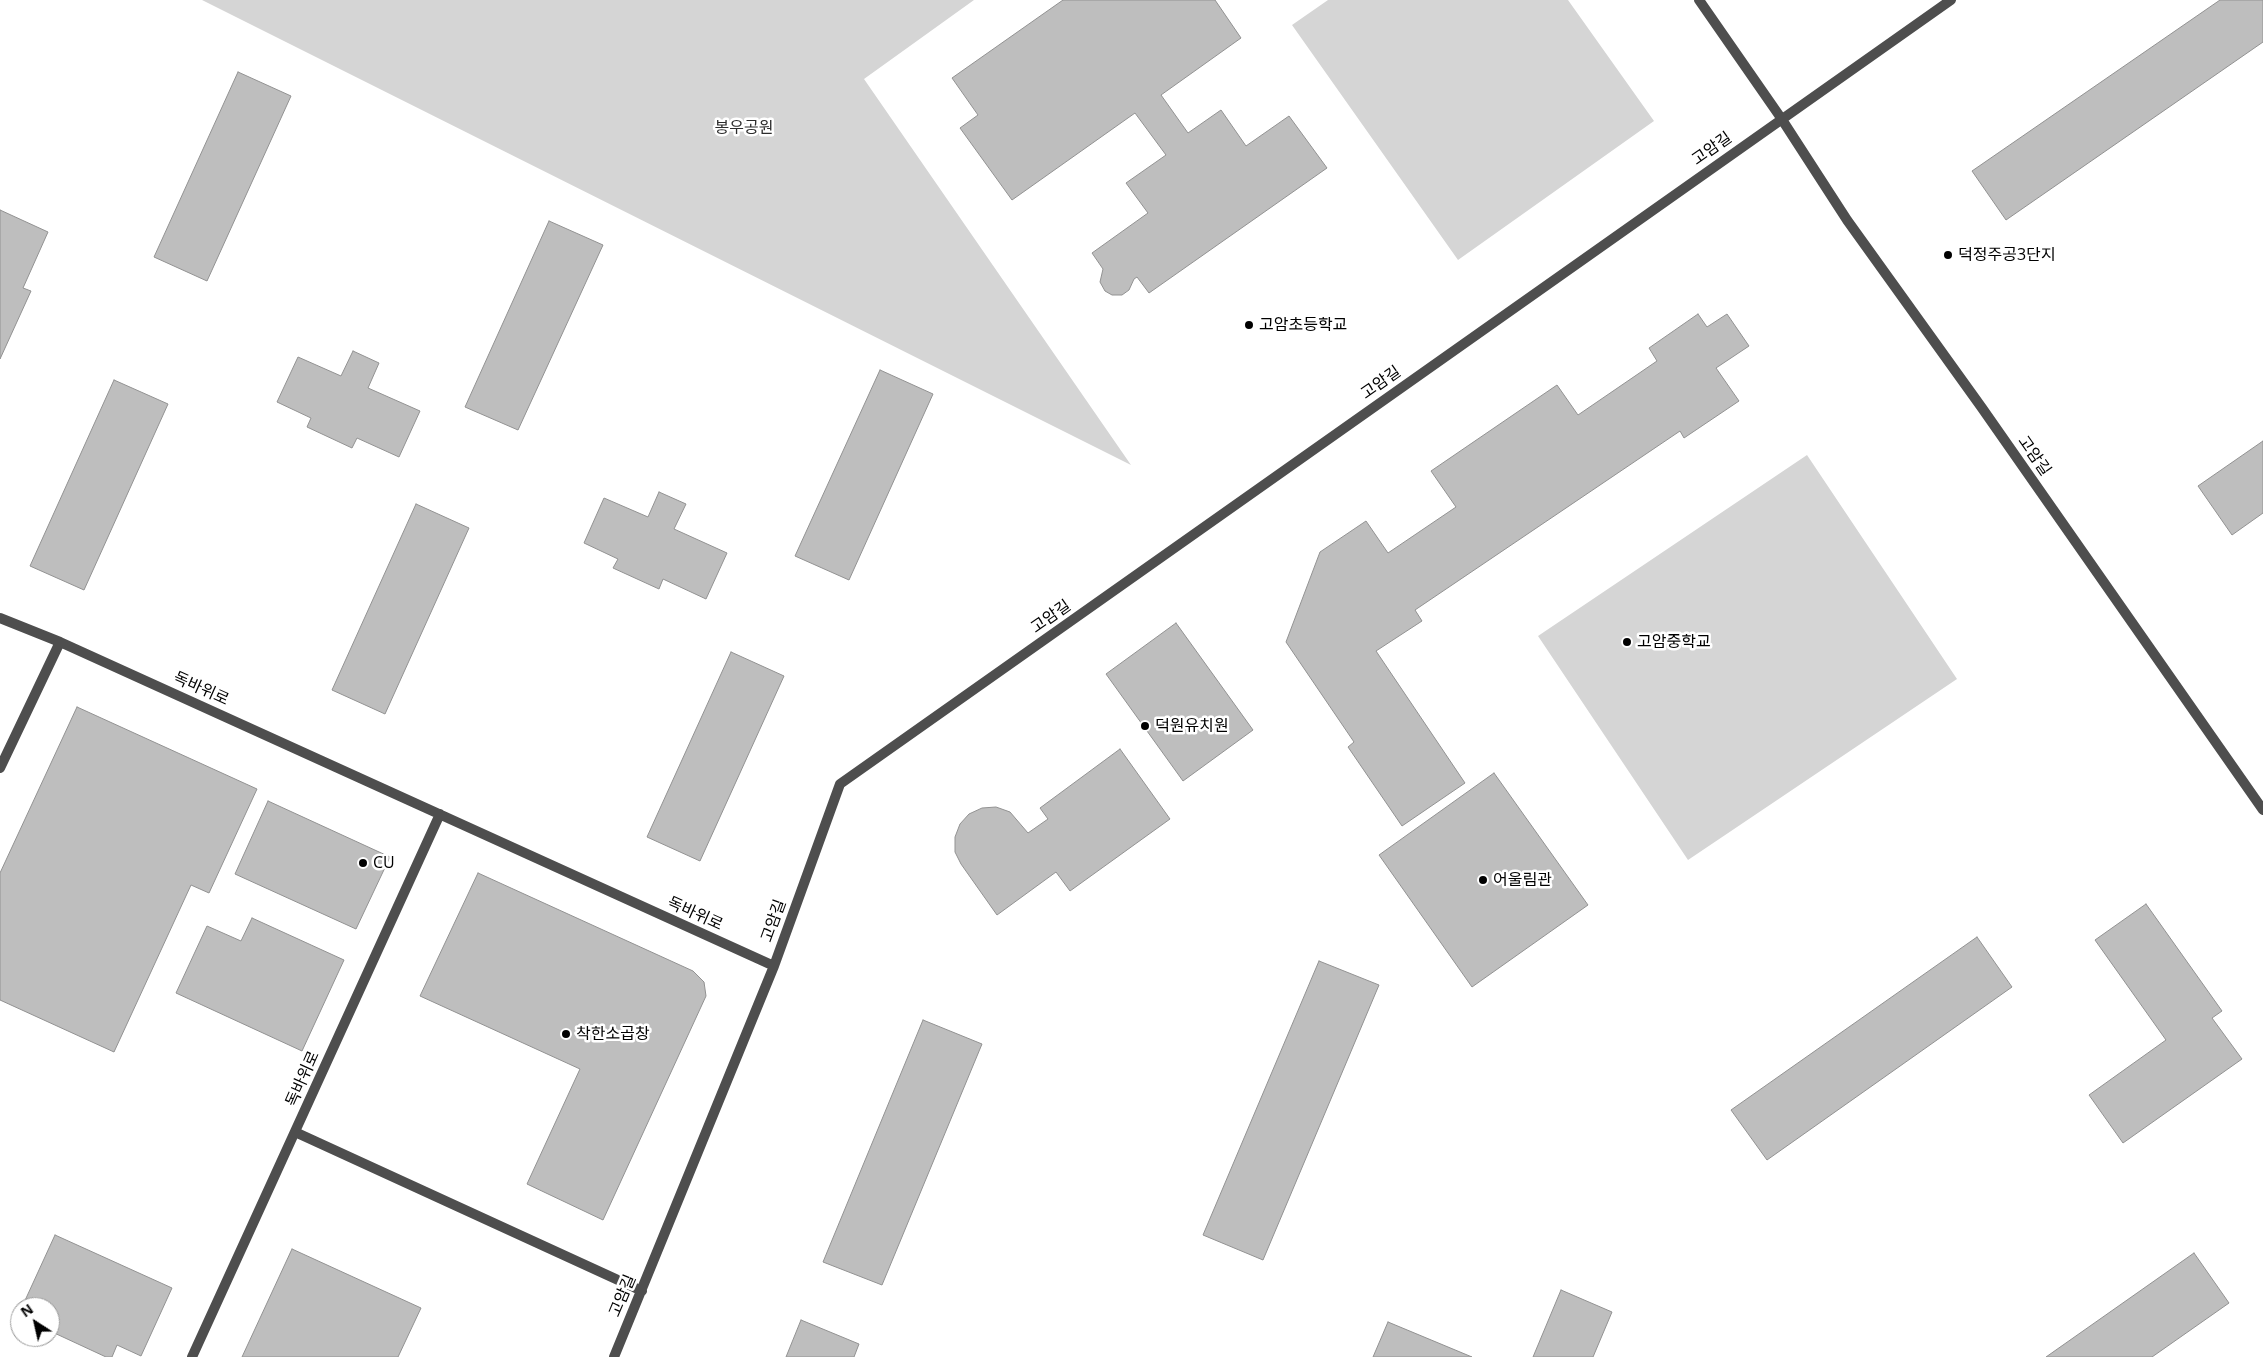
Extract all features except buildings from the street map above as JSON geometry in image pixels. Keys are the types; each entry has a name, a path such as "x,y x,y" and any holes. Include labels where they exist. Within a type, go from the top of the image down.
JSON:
{"street":[{"name":"고암길","path":"1699,0 1781,118 1848,220 2263,810"},
{"name":"고암길","path":"614,1357 774,966 840,784 1781,118 1951,0"},
{"name":"독바위로","path":"0,618 60,642 774,966"},
{"path":"0,768 60,642"},
{"name":"독바위로","path":"192,1357 440,814"},
{"path":"295,1132 642,1291"}],"green space":[{"name":"봉우공원","path":"202,0 974,0 864,79 1131,465"},
{"path":"1328,0 1568,0 1654,121 1458,260 1292,25"},
{"path":"1807,455 1957,679 1688,860 1538,636"}],"place":[{"name":"덕정주공3단지","path":"1948,255"},
{"name":"고암초등학교","path":"1249,325"},
{"name":"고암중학교","path":"1627,642"},
{"name":"덕원유치원","path":"1145,726"},
{"name":"CU","path":"363,863"},
{"name":"어울림관","path":"1483,880"},
{"name":"착한소곱창","path":"566,1034"}]}
